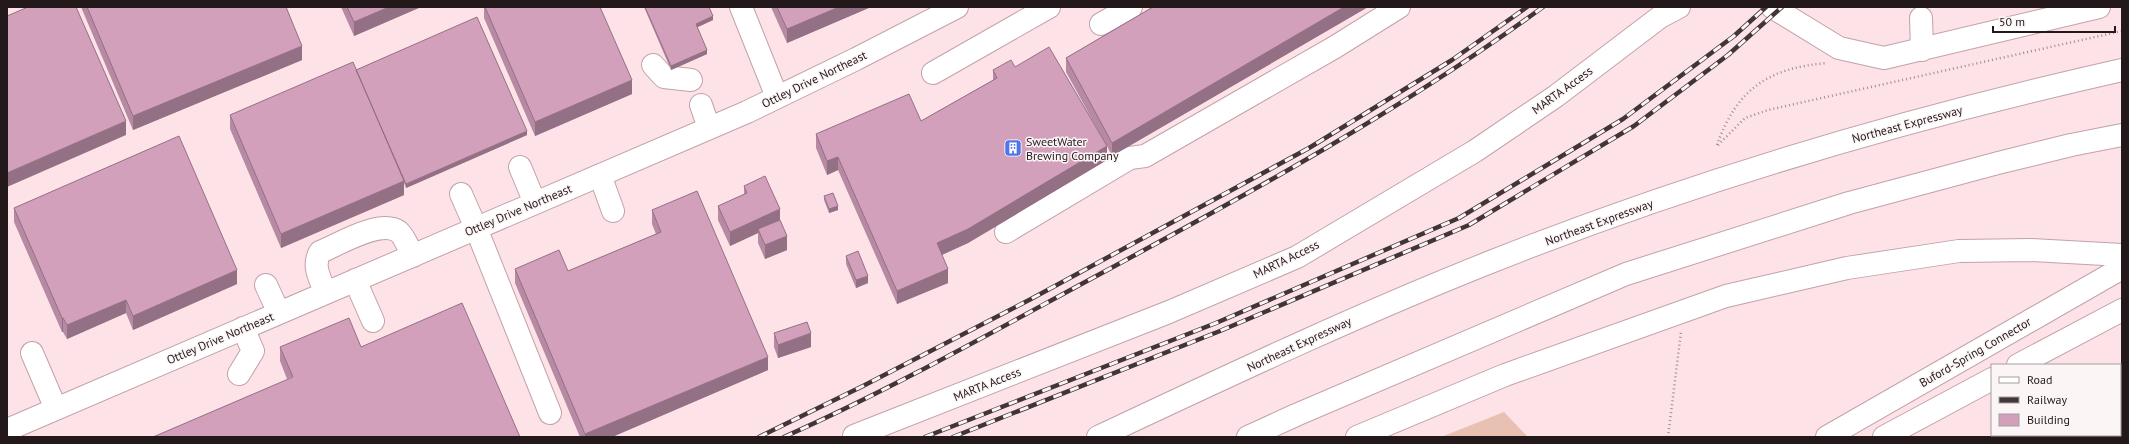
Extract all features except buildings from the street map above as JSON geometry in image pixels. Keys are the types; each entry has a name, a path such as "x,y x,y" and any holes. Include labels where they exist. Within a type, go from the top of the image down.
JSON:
{"main road":[{"path":"741,7 777,97"},
{"path":"933,72 1049,7"},
{"path":"1101,24 1131,7"},
{"path":"1006,232 1130,158 1145,156 1335,47 1399,7"},
{"name":"MARTA Access","path":"854,436 1169,312 1297,257 1475,151 1556,96 1660,18 1679,7"},
{"path":"1772,7 1839,48 1884,58 2099,7"},
{"name":"Ottley Drive Northeast","path":"7,430 710,128 758,114 777,97 856,59 952,8"},
{"path":"1921,18 1922,50"},
{"path":"653,65 664,77 691,80"},
{"name":"Northeast Expressway","path":"1098,437 1357,317 1494,261 1585,226 1827,146 1999,100 2122,70"},
{"path":"701,105 710,128"},
{"path":"1248,437 1303,411 1626,274 1849,203 1998,162 2071,144 2122,135"},
{"path":"520,167 535,203"},
{"path":"600,175 613,211"},
{"path":"461,194 550,413"},
{"path":"326,293 317,271 316,259 320,252 373,229 388,227 399,232 412,256"},
{"path":"1357,437 1504,375 1726,296 1847,268 1959,251 2031,250 2122,255"},
{"name":"Buford-Spring Connector","path":"1827,437 2122,268"},
{"path":"355,280 373,321"},
{"path":"266,285 279,313"},
{"path":"2020,364 2122,310"},
{"path":"239,374 253,351 243,328"},
{"path":"37,360 65,405"},
{"path":"1884,437 1991,380"}],"path":[{"path":"1834,62 1798,67 1771,77 1752,89 1730,114 1717,145 1745,118 1768,110 2122,31"},
{"path":"1668,437 1681,332"}],"shaded area":[{"path":"1504,412 1528,437 1441,437"}],"railway":[{"path":"759,437 863,386 1031,299 1309,148 1452,60 1527,7"},
{"path":"784,437 824,419 944,358 1214,212 1381,115 1436,80 1543,7"},
{"path":"925,437 1216,323 1459,218 1623,119 1734,36 1766,7"},
{"path":"953,437 1220,331 1469,225 1634,126 1728,55 1782,7"}],"place":[{"name":"SweetWater Brewing Company","path":"1013,148"}]}
